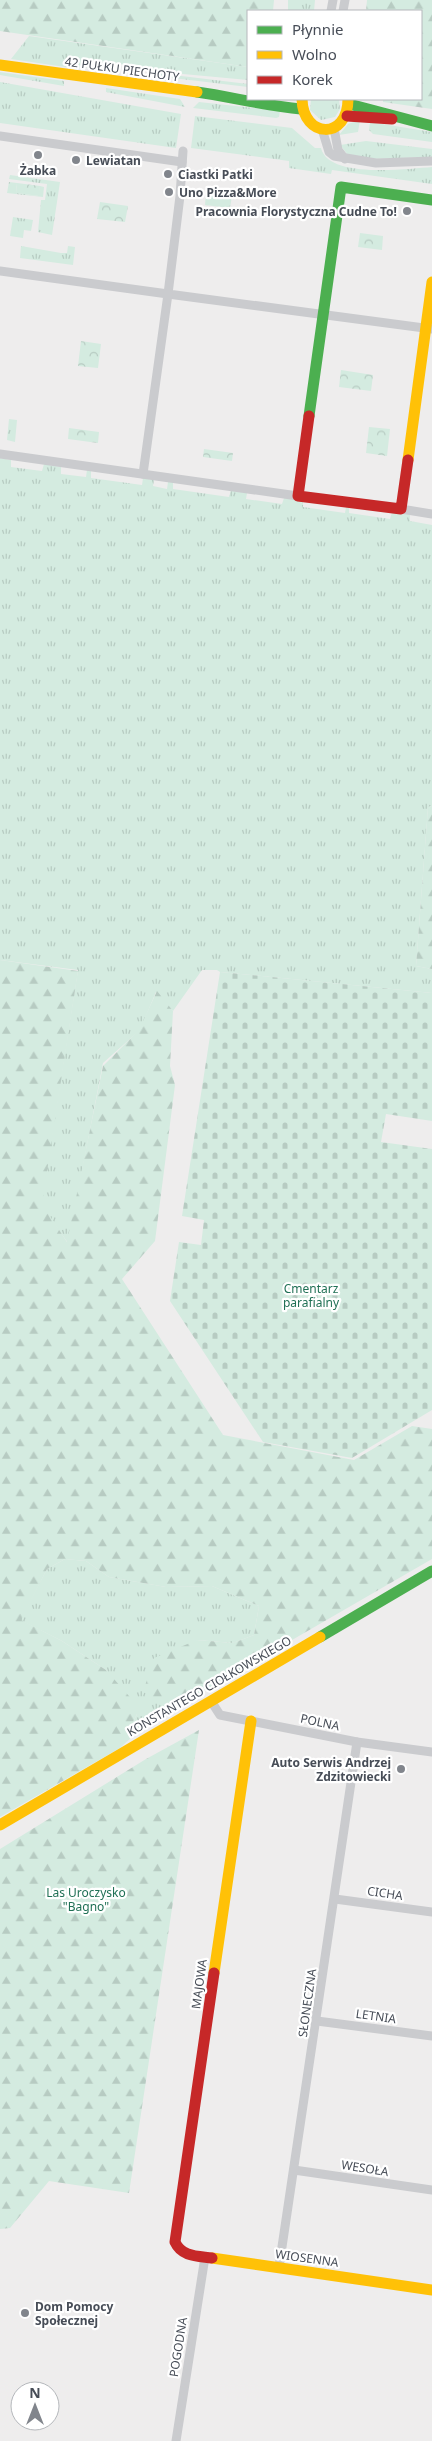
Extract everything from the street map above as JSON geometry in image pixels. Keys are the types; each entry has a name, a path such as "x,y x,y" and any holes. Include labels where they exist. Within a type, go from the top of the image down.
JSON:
{"street":[{"name":"42 PUŁKU PIECHOTY","path":"0,65 244,98"},
{"name":"42 PUŁKU PIECHOTY","path":"251,100 277,107 301,104"},
{"path":"301,104 308,123 322,129 334,128"},
{"path":"345,159 338,150 334,128 348,106 432,126"},
{"path":"322,129 329,152 334,156 376,163 432,161"},
{"path":"0,136 182,162"},
{"path":"143,474 168,294 180,196 183,151"},
{"path":"298,496 341,187 432,200"},
{"path":"0,271 429,329"},
{"path":"401,509 429,329 432,282"},
{"path":"0,454 432,514"},
{"name":"KONSTANTEGO CIOŁKOWSKIEGO","path":"0,1825 432,1571"},
{"name":"POLNA","path":"211,1701 220,1715 356,1742 432,1752"},
{"name":"MAJOWA","path":"179,2250 175,2242 251,1721"},
{"name":"SŁONECZNA","path":"279,2267 335,1899 356,1742"},
{"name":"CICHA","path":"335,1899 432,1912"},
{"name":"LETNIA","path":"317,2021 432,2036"},
{"name":"WESOŁA","path":"294,2170 432,2190"},
{"name":"WIOSENNA","path":"179,2250 205,2257 432,2290"},
{"name":"POGODNA","path":"176,2441 205,2257"}],"green space":[{"path":"0,0 274,0 273,10 247,10 247,67 0,31"},
{"path":"288,0 315,0 314,10 288,10"},
{"path":"367,0 432,0 432,109 383,102 383,100 422,100 422,10 366,10"},
{"path":"29,36 247,67 247,80 183,74 99,61 98,67 72,68 11,59"},
{"path":"0,72 64,81 64,86 0,75"},
{"path":"148,72 247,84 247,87 148,75"},
{"path":"0,82 181,114 176,148 0,123"},
{"path":"106,88 180,99 185,107 106,92"},
{"path":"311,100 339,100 340,109 335,117 321,120 310,110"},
{"path":"199,102 280,111 279,117 276,118 193,108"},
{"path":"195,116 292,128 315,148 321,148 327,158 338,164 353,168 388,170 432,167 432,184 332,170 331,174 289,168 289,161 191,148"},
{"path":"360,120 358,132 339,135 348,124"},
{"path":"370,122 432,132 432,142 373,134 369,130"},
{"path":"366,141 432,149 432,157 369,159 348,155 340,145"},
{"path":"10,175 60,182 52,235 38,232 41,200 45,200 47,184 9,179"},
{"path":"9,182 17,183 16,193 38,196 40,186 44,187 43,197 7,193"},
{"path":"17,183 40,186 39,196 16,193"},
{"path":"206,192 232,196 230,208 205,205"},
{"path":"100,202 128,206 125,222 97,219"},
{"path":"13,217 33,220 31,231 24,230 23,238 10,236"},
{"path":"360,233 383,236 382,250 358,247"},
{"path":"21,246 61,253 67,253 68,246 75,247 73,265 20,258"},
{"path":"81,341 101,344 98,368 78,366"},
{"path":"341,370 373,375 371,391 339,387"},
{"path":"9,419 17,420 15,442 7,440"},
{"path":"369,427 390,429 387,456 366,453"},
{"path":"69,428 99,432 98,443 68,439"},
{"path":"204,449 233,453 232,461 203,457"},
{"path":"0,458 11,460 11,467 42,471 44,464 61,467 61,474 86,477 87,470 91,471 91,478 142,485 143,478 154,480 153,486 167,489 168,482 173,482 173,489 229,497 231,490 247,493 246,499 282,504 284,498 303,501 303,507 345,513 346,507 349,508 349,513 390,519 392,512 410,514 410,521 432,525 432,806 428,807 416,966 432,969 432,993 220,972 217,970 202,970 173,1011 156,992 140,1030 103,1063 68,1243 41,1205 78,970 0,960"},
{"path":"432,806 432,969 416,966 428,807"},
{"path":"0,960 78,971 42,1204 67,1242 103,1066 139,1030 157,991 173,1011 170,1066 175,1085 155,1241 122,1279 223,1435 354,1460 412,1426 432,1429 432,1559 185,1702 165,1703 143,1692 154,1658 197,1640 233,1643 254,1635 259,1606 212,1586 166,1587 109,1577 86,1561 65,1559 47,1569 21,1620 62,1641 106,1670 136,1704 137,1714 130,1728 134,1735 120,1748 0,1817"},
{"name":"Cmentarz parafialny","path":"220,972 432,993 432,1121 386,1114 381,1142 432,1149 432,1410 352,1458 263,1442 170,1301 179,1242 201,1245 204,1220 182,1216"},
{"path":"65,1559 86,1561 109,1577 166,1587 212,1586 259,1606 254,1635 233,1643 197,1640 165,1703 185,1702 134,1735 130,1728 137,1714 106,1670 62,1641 20,1620 47,1569"},
{"name":"Las Uroczysko \"Bagno\"","path":"199,1730 129,2193 49,2181 10,2228 0,2229 0,1849 146,1759"}],"traffic: fast":[{"path":"197,92 301,109"},
{"path":"349,104 432,126"},
{"path":"309,416 341,187 432,200"},
{"path":"320,1637 432,1571"}],"traffic: slow":[{"path":"0,65 197,92"},
{"path":"302,100 304,112 310,122 317,127 325,129 334,128 341,122 346,112 348,100"},
{"path":"408,460 432,282"},
{"path":"0,1825 320,1637"},
{"path":"214,1973 251,1721"},
{"path":"212,2258 432,2290"}],"traffic: jam":[{"path":"347,116 392,119"},
{"path":"309,416 298,496 401,509 408,460"},
{"path":"212,2258 186,2253 175,2242 214,1973"}],"place":[{"name":"Żabka","path":"38,155"},
{"name":"Lewiatan","path":"76,160"},
{"name":"Ciastki Patki","path":"168,174"},
{"name":"Uno Pizza&More","path":"169,192"},
{"name":"Pracownia Florystyczna Cudne To!","path":"407,211"},
{"name":"Auto Serwis Andrzej Zdzitowiecki","path":"401,1769"},
{"name":"Dom Pomocy Społecznej","path":"25,2313"}]}
